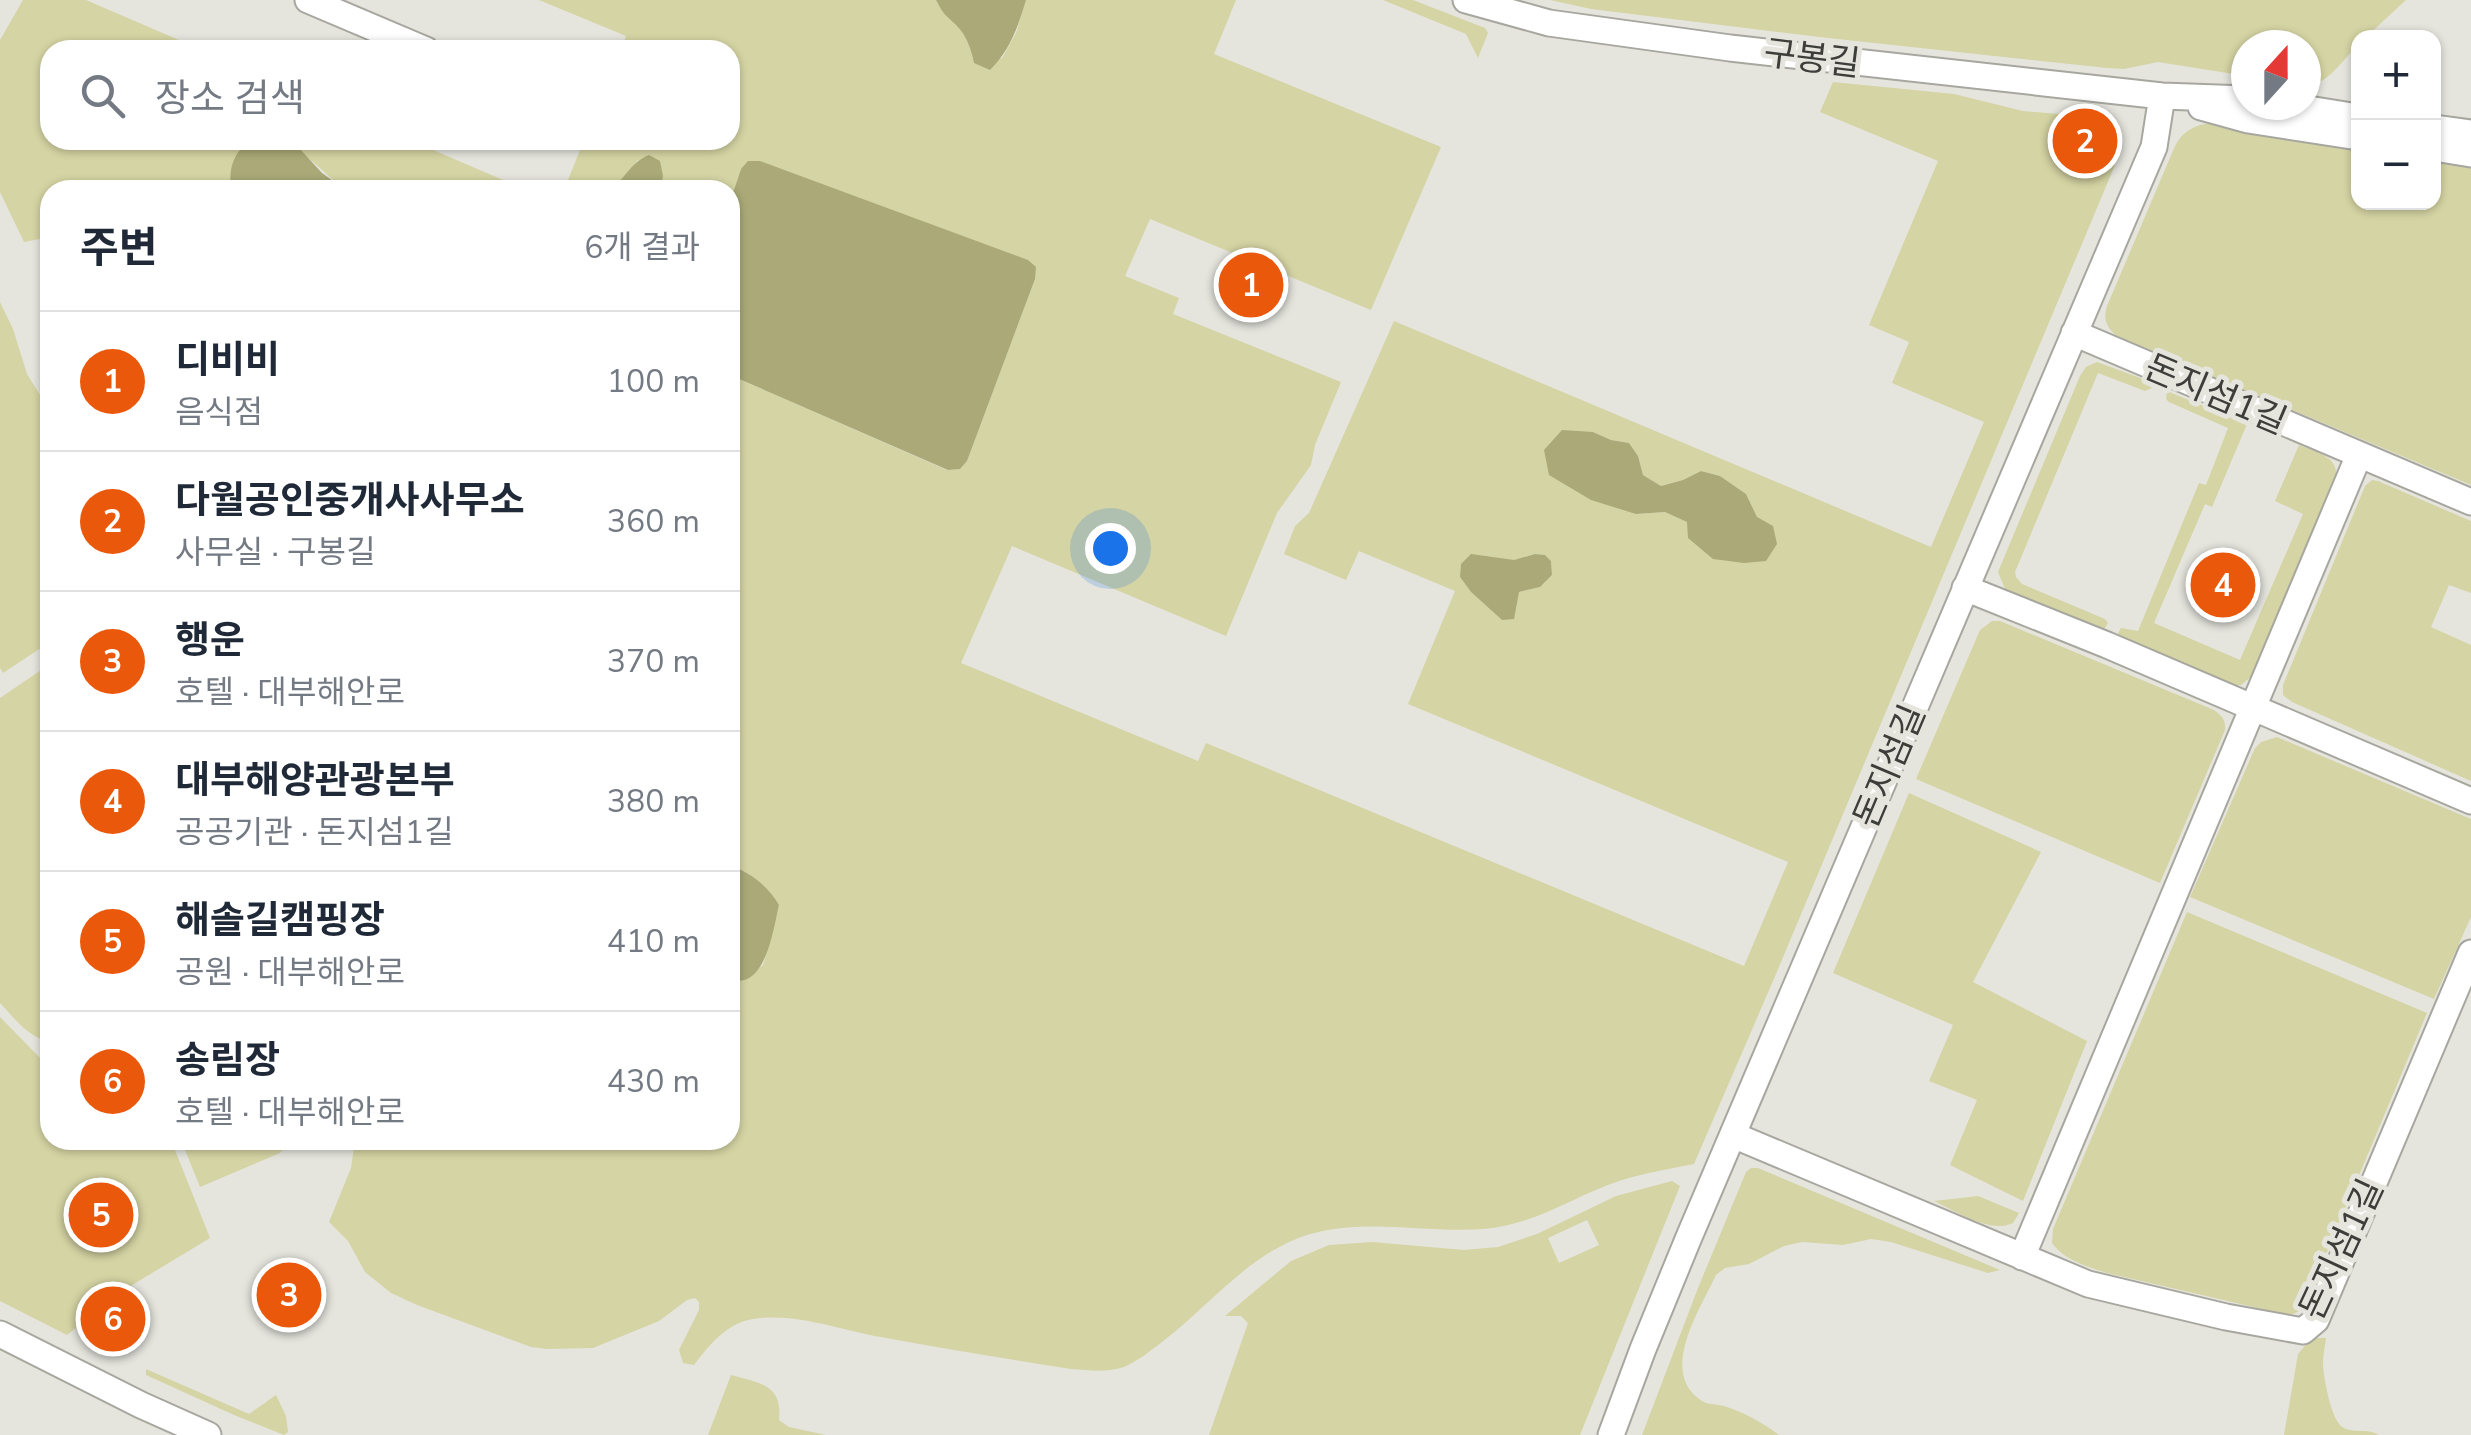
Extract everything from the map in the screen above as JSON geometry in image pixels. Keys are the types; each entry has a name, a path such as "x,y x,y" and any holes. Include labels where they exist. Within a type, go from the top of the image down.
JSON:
{"street":[{"path":"308,0 338,6 406,40"},
{"name":"구봉길","path":"1466,0 1589,30 1812,59 2162,96 2231,99"},
{"name":"구봉길","path":"2162,96 2248,120 2351,136"},
{"name":"돈지섬길","path":"1611,1435 1732,1135 2154,147 2162,96"},
{"path":"2321,111 2351,116"},
{"path":"2441,129 2471,133"},
{"path":"2441,149 2471,154"},
{"name":"돈지섬1길","path":"2074,333 2471,502"},
{"path":"2022,1256 2359,454"},
{"path":"1964,588 2106,644 2471,801"},
{"name":"돈지섬1길","path":"1732,1135 2088,1284 2303,1332 2316,1320 2471,953"},
{"path":"0,1334 208,1435"}],"green space":[{"path":"23,0 86,0 179,40 40,40 40,150 241,150 231,180 40,180 40,239 24,242 0,192 0,40"},
{"path":"539,0 936,0 963,34 974,63 1002,58 1016,33 1026,0 1236,0 1214,54 1441,147 1371,310 1150,219 1125,276 1179,298 1173,314 1341,382 1315,445 1311,465 1277,513 1226,636 1012,546 961,663 1198,761 1206,743 1744,966 1788,862 1408,704 1455,591 1359,551 1346,580 1284,554 1295,526 1309,513 1394,321 1931,547 1984,422 1892,383 1909,342 1869,325 1938,161 1820,112 1833,82 1954,94 2023,111 2072,115 2058,157 2115,165 1694,1164 1619,1181 1502,1226 1458,1230 1359,1227 1311,1234 1287,1243 1253,1264 1139,1359 1104,1371 1071,1369 769,1317 744,1321 727,1330 694,1365 683,1363 679,1350 699,1310 695,1298 659,1321 593,1348 531,1347 417,1305 391,1293 365,1272 348,1241 329,1222 351,1168 354,1150 740,1150 740,981 763,965 779,905 758,881 740,870 740,379 947,470 960,469 967,461 1035,279 741,169 737,180 662,180 663,176 638,160 622,180 568,180 580,150 740,150 740,40 625,40 626,36","holes":["1593,432 1629,443 1638,456 1643,475 1661,486 1701,471 1720,476 1746,494 1757,517 1688,538 1688,522 1665,512 1636,514","1535,554 1545,555 1551,561 1552,575 1540,587 1518,592 1502,620 1460,577"]},
{"path":"1383,0 1413,0 1485,28 1488,33 1478,58 1466,34"},
{"path":"1550,0 2406,0 2374,30 2351,30 2351,52 2321,80 2321,30 2231,30 2231,74 2158,62 2107,68 1591,9"},
{"path":"2211,123 2351,146 2351,210 2441,210 2441,158 2471,162 2471,485 2117,336 2110,329 2107,306 2175,146 2199,125"},
{"path":"433,150 503,180 334,180 299,151"},
{"path":"0,302 27,374 40,395 40,649 3,673"},
{"path":"2097,362 2151,382 2152,388 2145,391 2098,373 2015,572 2022,584 2105,619 2105,628 2005,589 1998,572 2080,376 2086,367"},
{"path":"2167,391 2247,424 2212,507 2205,504 2154,623 2240,660 2303,514 2275,501 2299,445 2324,456 2336,469 2253,675 2241,685 2231,685 2118,633 2121,628 2138,631 2199,483 2206,485 2228,428 2169,402"},
{"path":"2372,480 2471,521 2471,593 2449,585 2431,627 2471,645 2471,781 2283,695 2283,685 2365,486"},
{"path":"1992,621 2214,710 2223,718 2225,730 2160,883 1916,779 1980,630"},
{"path":"40,671 40,1039 0,1003 0,698"},
{"path":"2277,737 2471,819 2471,917 2434,999 2190,897 2255,748"},
{"path":"1909,793 2041,852 1973,982 2087,1041 2023,1201 1950,1165 1977,1100 1929,1081 1953,1025 1833,973"},
{"path":"2187,912 2427,1013 2306,1302 2301,1310 2288,1315 2107,1273 2070,1258 2052,1243 2053,1229"},
{"path":"0,1017 40,1058 40,1150 175,1150 210,1238 129,1287 67,1335 0,1301"},
{"path":"185,1150 282,1150 280,1153 200,1187"},
{"path":"1751,1168 2000,1270 1988,1273 1871,1239 1843,1245 1802,1242 1784,1246 1749,1264 1725,1268 1716,1275 1693,1322 1686,1340 1683,1374 1689,1389 1702,1401 1739,1411 1779,1435 1642,1435 1698,1288"},
{"path":"1672,1181 1680,1186 1580,1435 1209,1435 1248,1323 1241,1316 1225,1316 1291,1261 1329,1245 1372,1242 1464,1250 1498,1247 1537,1234 1616,1196","holes":["1587,1220 1599,1245 1559,1263 1548,1238"]},
{"path":"1978,1196 2019,1213 2013,1223 1994,1226 1934,1201"},
{"path":"2317,1338 2326,1338 2324,1377 2337,1422 2345,1429 2379,1435 2284,1435 2298,1354"},
{"path":"146,1369 249,1414 276,1395 286,1416 288,1432 284,1435 234,1415 146,1375"},
{"path":"731,1375 760,1383 773,1392 779,1420 789,1427 826,1435 708,1435"}],"shaded area":[{"path":"936,0 1026,0 1012,38 990,70 974,63 963,34"},
{"path":"240,150 301,150 332,180 231,180 233,162"},
{"path":"649,155 660,161 662,180 621,180 633,166"},
{"path":"748,161 760,161 1028,260 1036,267 1035,279 967,461 960,469 948,470 740,379 737,180"},
{"path":"1562,430 1593,432 1629,443 1638,456 1643,475 1661,486 1701,471 1720,476 1746,494 1757,517 1773,526 1777,544 1766,561 1713,559 1688,538 1687,522 1665,512 1636,514 1591,500 1549,475 1544,450"},
{"path":"1471,554 1514,560 1545,555 1551,561 1552,575 1540,587 1519,592 1514,619 1502,620 1460,577 1461,564"},
{"path":"740,870 758,881 779,905 766,956 752,976 742,981"}],"place":[{"name":"다월공인중개사사무소","path":"2085,141"},
{"name":"디비비","path":"1251,285"},
{"name":"대부해양관광본부","path":"2223,585"},
{"name":"해솔길캠핑장","path":"101,1215"},
{"name":"행운","path":"289,1295"},
{"name":"송림장","path":"113,1319"}]}
